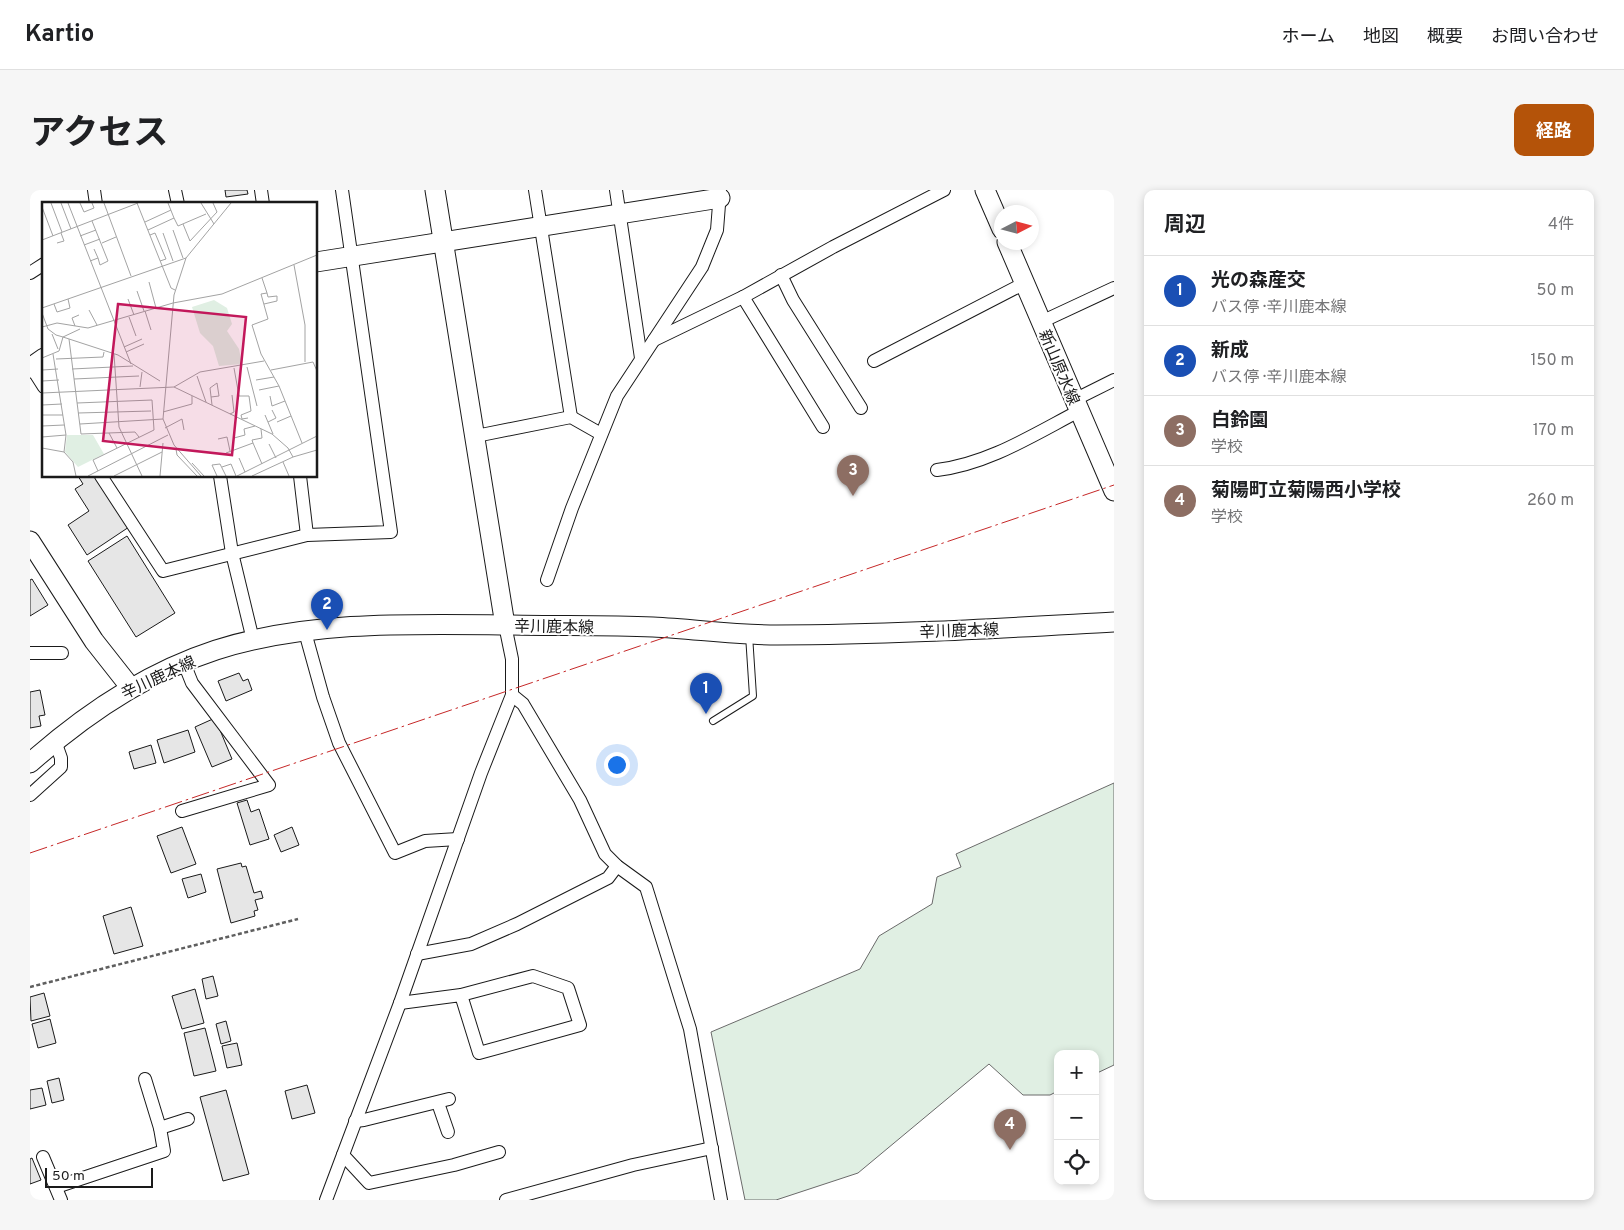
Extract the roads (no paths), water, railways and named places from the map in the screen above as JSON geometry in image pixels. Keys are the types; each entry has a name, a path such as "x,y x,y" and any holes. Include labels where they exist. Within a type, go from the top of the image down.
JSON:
{"main road":[{"path":"435,190 506,625"},
{"path":"985,190 994,211"},
{"path":"318,262 620,214 720,194"},
{"name":"新山原水線","path":"1011,250 1114,490"},
{"path":"30,541 94,641 131,688"},
{"name":"辛川鹿本線","path":"30,763 97,708 131,688 184,663 253,640 305,632 364,626 506,625 650,627 749,634 977,630 1114,622"}],"street":[{"path":"102,478 163,571 307,535 391,532 342,190"},
{"path":"534,190 571,417"},
{"path":"616,190 641,358"},
{"path":"654,340 743,297 781,275 944,190"},
{"path":"546,580 617,396 702,267 717,230 720,194"},
{"path":"30,273 42,265"},
{"path":"781,275 793,300 861,408"},
{"path":"874,361 1025,283"},
{"path":"1041,322 1114,288"},
{"path":"743,297 823,427"},
{"path":"34,364 42,382"},
{"path":"937,470 956,468 994,455 1114,380"},
{"path":"476,436 571,417 601,434"},
{"path":"220,478 232,553 253,640"},
{"path":"300,478 307,535"},
{"path":"326,1200 400,1003 481,773 512,695 512,659 506,625"},
{"path":"305,632 323,697 339,743 395,853 425,841 458,840"},
{"path":"30,653 62,653"},
{"path":"182,811 269,785 192,683 184,663"},
{"path":"512,695 523,704 580,800 605,854 617,866 646,887 690,1029 721,1200"},
{"path":"30,794 62,767 55,741"},
{"path":"417,954 471,944 517,924 608,878 617,866"},
{"path":"400,1003 461,995 533,976 568,988 580,1025 479,1053 461,995"},
{"path":"56,1187 164,1151 160,1128 145,1079"},
{"path":"355,1121 443,1101 448,1132"},
{"path":"160,1128 188,1119"},
{"path":"506,1200 633,1165 712,1148"},
{"path":"342,1155 369,1183 454,1165 499,1152"},
{"path":"43,1157 62,1200"}],"lane":[{"path":"713,721 753,696 749,634"}],"place":[{"name":"白鈴園","path":"853,496"},
{"name":"新成","path":"327,630"},
{"name":"光の森産交","path":"706,714"},
{"name":"菊陽町立菊陽西小学校","path":"1010,1150"}]}
